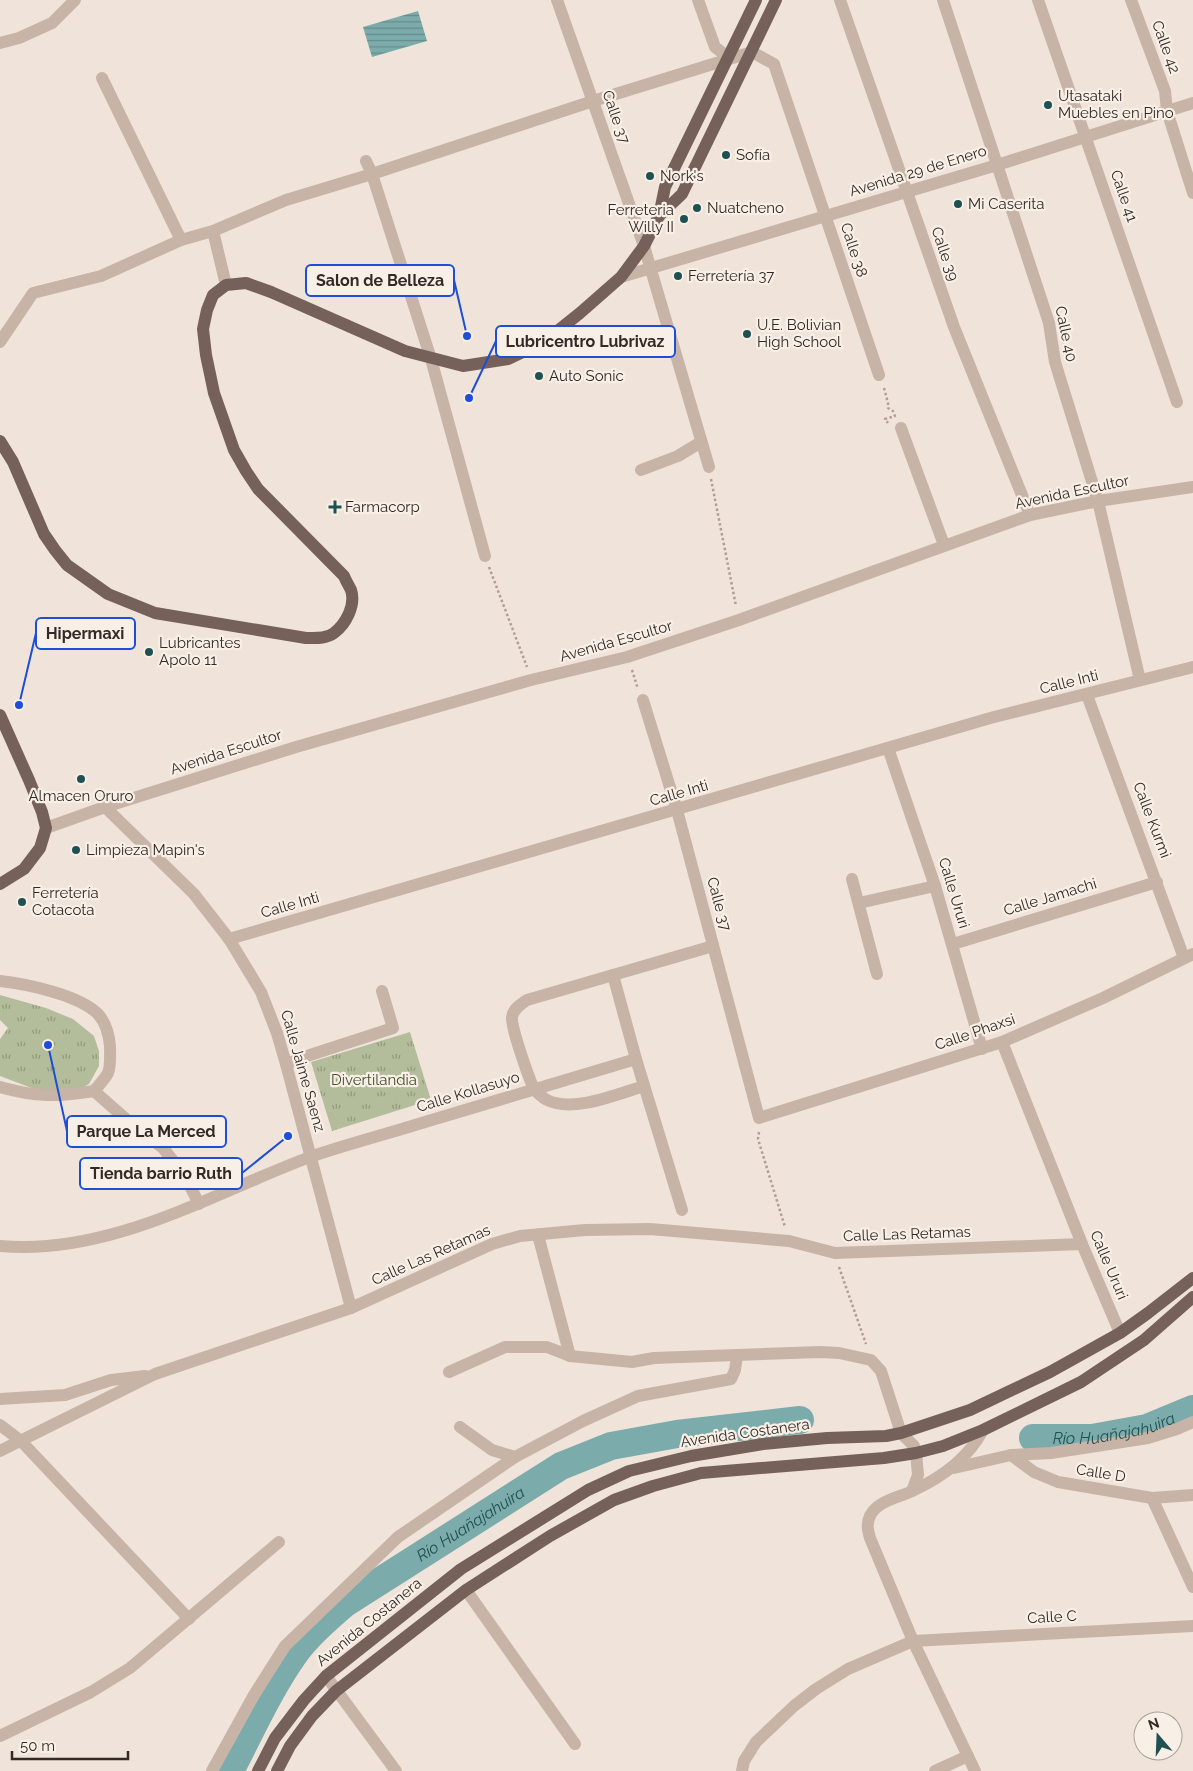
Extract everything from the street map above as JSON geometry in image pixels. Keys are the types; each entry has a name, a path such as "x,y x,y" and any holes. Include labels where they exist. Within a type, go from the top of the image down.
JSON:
{"main road":[{"path":"0,441 13,462 44,534 55,550 67,565 108,594 155,613 306,638 320,638 333,634 344,623 351,609 351,592 344,576 258,489 234,450 214,393 203,329 207,310 213,295 226,285 246,282 405,351 463,366 508,359 529,350 555,333 621,277 644,246 659,216 665,187 756,0"},
{"path":"659,216 682,194 776,0"},
{"path":"0,716 29,780 42,812 46,828 40,848 24,869 0,884"},
{"name":"Avenida Costanera","path":"258,1771 275,1738 304,1700 326,1676 461,1569 588,1490 629,1471 691,1456 763,1444 901,1433 970,1410 1050,1372 1120,1333 1193,1278"},
{"path":"277,1771 290,1746 312,1716 336,1691 466,1590 550,1536 614,1500 653,1486 700,1473 884,1458 916,1454 942,1446 983,1430 1081,1382 1144,1340 1193,1297"},
{"path":"1081,1382 1112,1355 1119,1342 1120,1333"}],"street":[{"path":"0,43 19,38 52,23 76,0"},
{"name":"Calle 37","path":"557,0 651,267"},
{"path":"698,0 715,47 729,58"},
{"name":"Calle 39","path":"840,0 954,327 1030,515"},
{"name":"Calle 40","path":"943,0 1050,322 1055,362 1098,501 1140,680"},
{"name":"Calle 41","path":"1038,0 1177,402"},
{"name":"Calle 42","path":"1131,0 1164,91 1167,111 1193,193"},
{"path":"0,342 33,293 101,276 181,240 213,231 286,200 752,52"},
{"name":"Calle 38","path":"752,52 774,64 879,375"},
{"path":"102,78 181,240"},
{"name":"Avenida 29 de Enero","path":"621,277 997,165 1193,103"},
{"path":"366,161 372,174 431,359 485,556"},
{"path":"213,231 226,285"},
{"path":"651,267 709,467"},
{"path":"901,428 944,545"},
{"path":"641,470 678,456 701,442"},
{"name":"Avenida Escultor","path":"46,828 105,807 296,747 531,680 627,657 739,620 1030,515 1098,501 1193,487"},
{"path":"1140,680 1193,667"},
{"name":"Calle Inti","path":"228,939 994,717 1087,695 1140,680"},
{"name":"Calle Kurmi","path":"1087,695 1157,882 1189,956"},
{"name":"Calle 37","path":"642,700 677,810 759,1118"},
{"name":"Calle Ururi","path":"888,748 936,886 982,1049"},
{"name":"Calle Jaime Saenz","path":"105,807 194,894 228,939 261,992 277,1033 286,1064 351,1308"},
{"path":"852,880 877,974"},
{"name":"Calle Jamachi","path":"953,944 1157,882"},
{"path":"859,903 936,886"},
{"path":"644,1086 595,1100 568,1105 547,1100 534,1089 516,1036 512,1016 516,1008 527,1000 714,946"},
{"name":"Calle Phaxsi","path":"759,1118 1002,1042 1103,998 1189,956"},
{"path":"613,975 636,1059 682,1210"},
{"path":"0,981 45,990 88,1007 98,1014 109,1032 110,1050 108,1072 94,1091 68,1096 40,1096 0,1087"},
{"path":"286,1064 310,1054 393,1028 382,991"},
{"name":"Calle Ururi","path":"1002,1042 1082,1244 1120,1333"},
{"name":"Calle Kollasuyo","path":"0,1246 12,1248 82,1242 174,1215 310,1157 636,1059"},
{"path":"94,1091 135,1127 163,1148 185,1176 199,1204"},
{"name":"Calle Las Retamas","path":"0,1451 155,1374 351,1308 492,1244 520,1236 585,1230 650,1229 789,1241 835,1253 1082,1244"},
{"path":"538,1235 570,1356"},
{"path":"449,1372 505,1347 547,1347 570,1356 632,1362 654,1358 821,1352 839,1353 871,1360 881,1371 901,1433 914,1446 918,1475 912,1491"},
{"path":"212,1771 254,1695 285,1646 398,1537 515,1457 583,1421 638,1396 731,1379 735,1370 737,1356"},
{"path":"0,1399 65,1395 111,1380 155,1374"},
{"path":"951,1469 1011,1455 1070,1450 1148,1438 1178,1429 1193,1422"},
{"path":"0,1425 21,1441 189,1620"},
{"path":"460,1427 492,1450 515,1457"},
{"path":"975,1771 913,1641 870,1538 867,1526 870,1515 879,1505 912,1491 951,1469 976,1444 983,1430"},
{"name":"Calle D","path":"1011,1455 1034,1472 1058,1482 1152,1498 1193,1495"},
{"path":"1152,1498 1193,1587"},
{"path":"0,1736 91,1692 130,1668 279,1542"},
{"path":"466,1590 575,1744"},
{"name":"Calle C","path":"742,1771 744,1762 756,1742 794,1706 816,1689 848,1668 913,1641 1193,1626"},
{"path":"326,1676 396,1771"},
{"path":"935,1771 968,1756"}],"path":[{"path":"879,375 886,394 888,408 893,411"},
{"path":"709,467 739,620"},
{"path":"485,556 531,680"},
{"path":"627,657 642,700"},
{"path":"759,1118 758,1139 789,1241"},
{"path":"835,1253 871,1360"}],"green space":[{"path":"0,995 46,1008 73,1019 94,1036 99,1051 99,1066 89,1084 75,1092 42,1092 0,1076 0,1039 8,1028 0,1020"},
{"name":"Divertilandia","path":"410,1032 431,1100 332,1131 311,1062"}],"water":[{"path":"418,11 427,41 372,57 363,27"}],"waterway":[{"name":"Río Huañajahuira","path":"1033,1438 1092,1438 1147,1428 1193,1409"},
{"name":"Río Huañajahuira","path":"230,1771 267,1698 284,1670 298,1649 324,1622 344,1604 561,1466 611,1446 677,1434 800,1420"}],"place":[{"name":"Utasataki Muebles en Pino","path":"1048,105"},
{"name":"Sofía","path":"726,155"},
{"name":"Nork's","path":"650,176"},
{"name":"Mi Caserita","path":"958,204"},
{"name":"Nuatcheno","path":"697,208"},
{"name":"Ferreteria Willy II","path":"684,219"},
{"name":"Ferretería 37","path":"678,276"},
{"name":"U.E. Bolivian High School","path":"747,334"},
{"name":"Salon de Belleza","path":"467,336"},
{"name":"Auto Sonic","path":"539,376"},
{"name":"Lubricentro Lubrivaz","path":"469,398"},
{"name":"Farmacorp","path":"335,507"},
{"name":"Lubricantes Apolo 11","path":"149,652"},
{"name":"Hipermaxi","path":"19,705"},
{"name":"Almacen Oruro","path":"81,779"},
{"name":"Limpieza Mapin's","path":"76,850"},
{"name":"Ferretería Cotacota","path":"22,902"},
{"name":"Parque La Merced","path":"48,1045"},
{"name":"Tienda barrio Ruth","path":"288,1136"}]}
